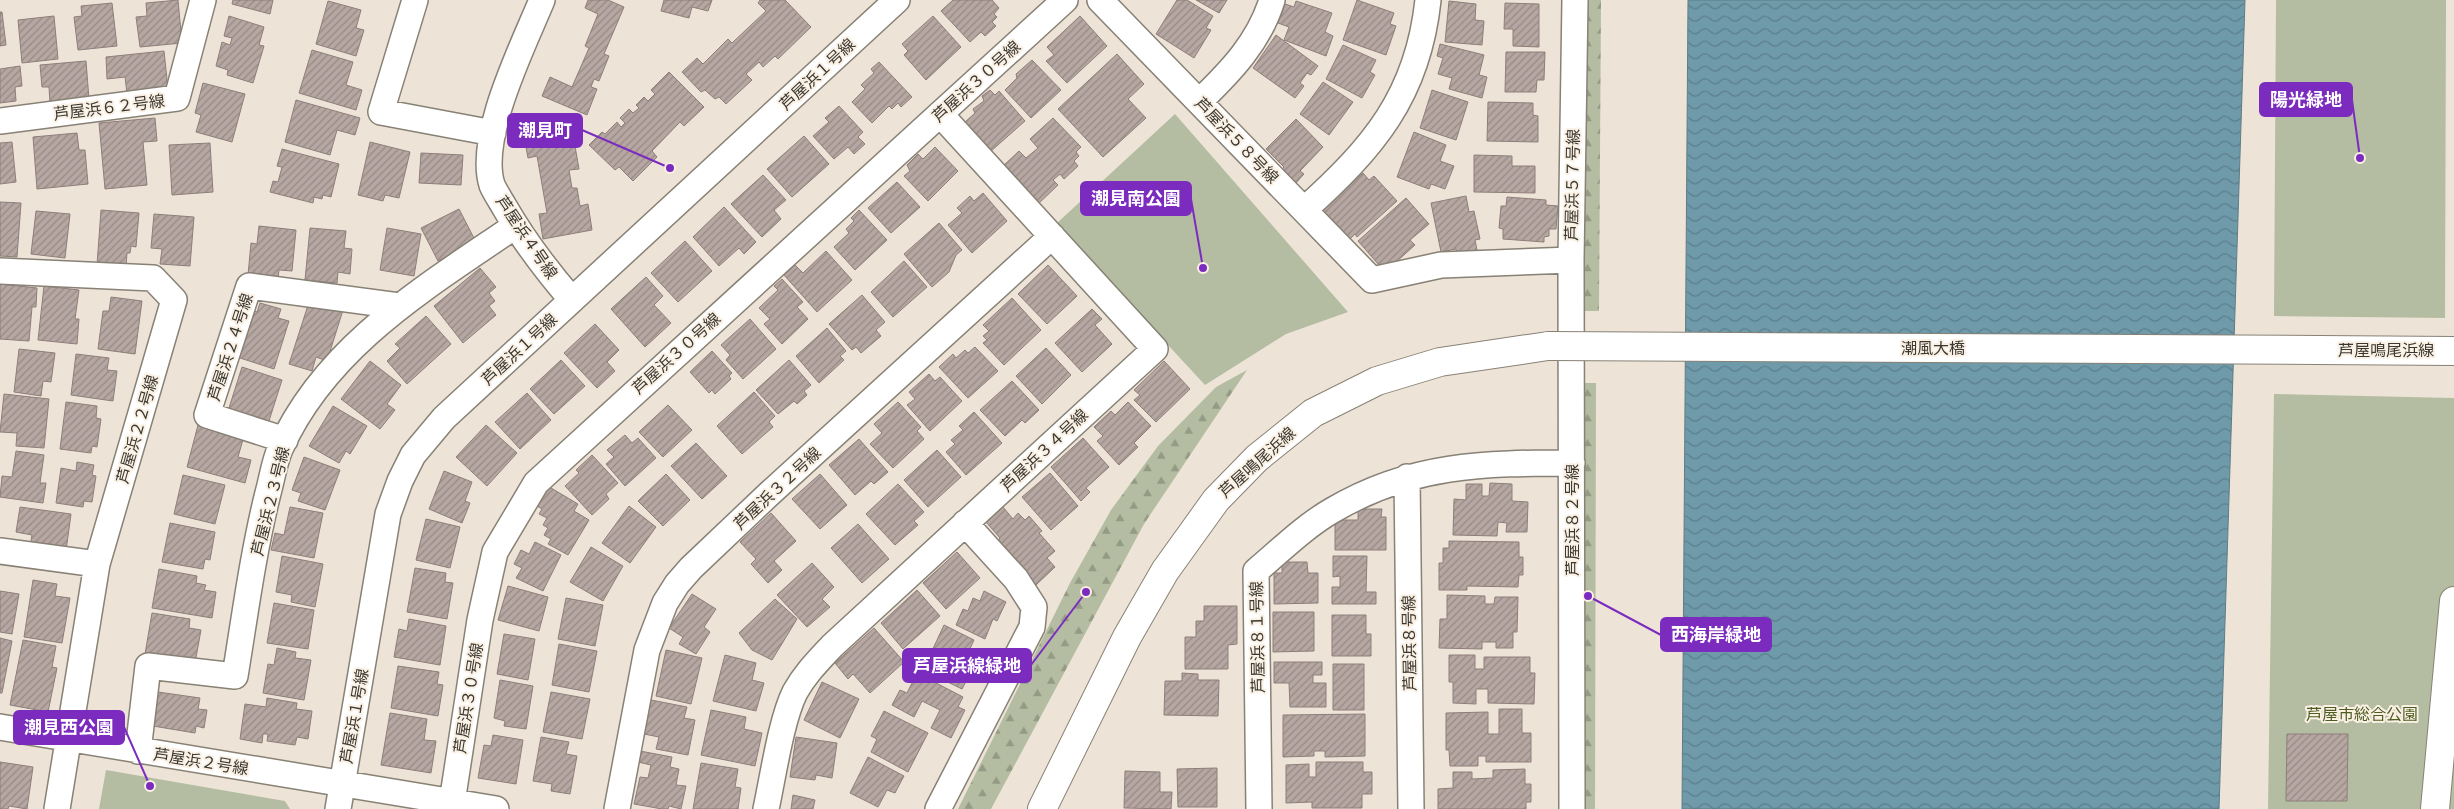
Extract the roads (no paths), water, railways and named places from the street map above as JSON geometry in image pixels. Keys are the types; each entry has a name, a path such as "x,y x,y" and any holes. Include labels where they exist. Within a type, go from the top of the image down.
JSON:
{"main road":[{"name":"潮風大橋","path":"1548,346 2318,350"},
{"name":"芦屋鳴尾浜線","path":"1042,809 1127,637 1165,571 1216,500 1257,458 1313,413 1377,381 1440,362 1548,346"},
{"name":"芦屋鳴尾浜線","path":"2318,350 2454,351"},
{"path":"2435,809 2454,601"},
{"path":"2443,809 2454,752"}],"street":[{"name":"芦屋浜６２号線","path":"0,121 177,98 203,0"},
{"path":"415,0 381,112 493,133"},
{"name":"芦屋浜４号線","path":"542,0 501,101 489,159 492,185 516,226 541,264 572,300"},
{"name":"芦屋浜１号線","path":"338,809 388,514 400,481 413,455 444,418 897,0"},
{"name":"芦屋浜３０号線","path":"452,805 480,620 495,552 536,483 1065,0"},
{"name":"芦屋浜５８号線","path":"1100,0 1372,280"},
{"path":"1200,101 1229,73 1247,51 1268,14 1272,0"},
{"path":"1304,210 1341,177 1380,131 1406,88 1425,29 1428,0"},
{"name":"芦屋浜５７号線","path":"1372,280 1441,265 1571,260 1575,0"},
{"name":"芦屋浜３４号線","path":"766,809 785,722 795,693 810,669 965,523 1155,349 940,114"},
{"name":"芦屋浜２３号線","path":"138,750 148,666 234,676 261,522 279,451 306,404 346,354 399,306 516,226"},
{"name":"芦屋浜３２号線","path":"617,809 647,650 665,603 677,584 691,568 769,494 1052,236"},
{"name":"芦屋浜８２号線","path":"1571,260 1572,809"},
{"name":"芦屋浜２２号線","path":"0,271 153,278 174,300 97,564 57,809"},
{"name":"芦屋浜２４号線","path":"285,440 207,415 249,286 399,306"},
{"name":"芦屋浜８１号線","path":"1259,809 1256,571 1331,510 1368,491 1407,477 1432,471 1476,466 1572,463"},
{"name":"芦屋浜８号線","path":"1407,477 1411,809"},
{"path":"938,809 1032,627 1034,607 1016,579 965,523"},
{"path":"0,551 97,564"},
{"name":"芦屋浜２号線","path":"0,727 343,784 452,805 496,809"}],"water":[{"path":"1688,0 2245,0 2219,809 1682,809"}],"place":[{"name":"陽光緑地","path":"2360,158"},
{"name":"潮見町","path":"670,168"},
{"name":"潮見南公園","path":"1203,268"},
{"name":"芦屋浜線緑地","path":"1086,592"},
{"name":"西海岸緑地","path":"1588,596"},
{"name":"潮見西公園","path":"150,786"}],"park label":[{"name":"芦屋市総合公園","path":"2362,714"}]}
